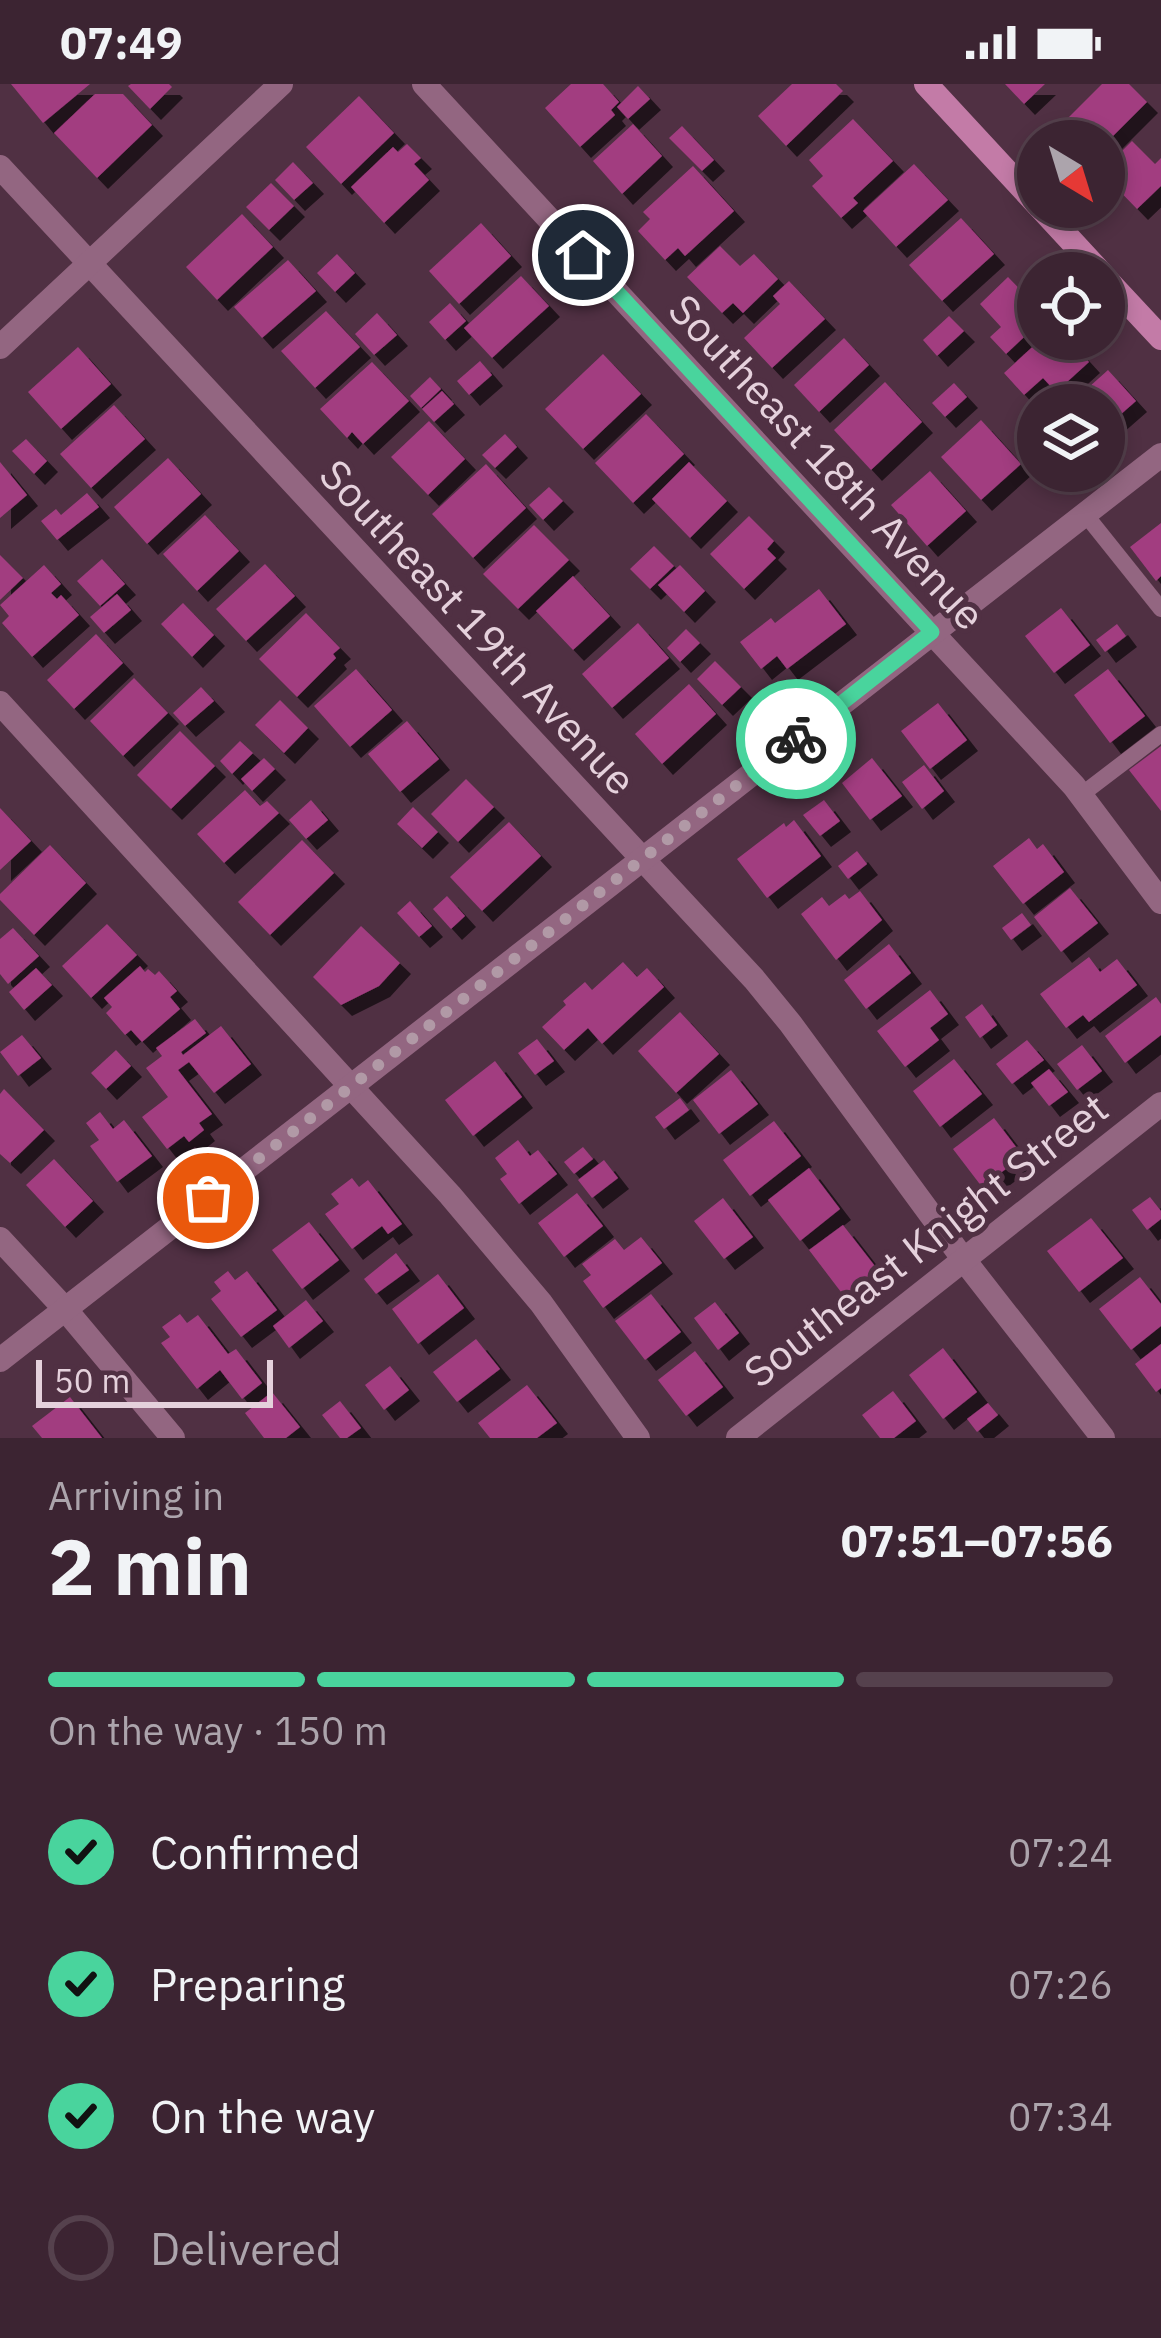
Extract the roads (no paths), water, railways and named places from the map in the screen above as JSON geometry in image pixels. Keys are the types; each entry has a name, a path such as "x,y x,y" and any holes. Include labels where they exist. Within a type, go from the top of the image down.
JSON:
{"street":[{"path":"0,346 281,84"},
{"name":"Southeast 18th Avenue","path":"424,84 1081,795 1161,902"},
{"path":"926,84 1017,182"},
{"name":"Southeast 19th Avenue","path":"0,167 754,980 1103,1438"},
{"path":"1059,228 1081,252"},
{"path":"1125,300 1161,338"},
{"path":"0,1360 1161,454"},
{"path":"0,703 450,1195 541,1303 638,1438"},
{"name":"Southeast Knight Street","path":"738,1438 1161,1104"},
{"path":"0,1239 172,1438"}],"lane":[{"path":"1085,514 1161,609"},
{"path":"1081,795 1161,734"}]}
